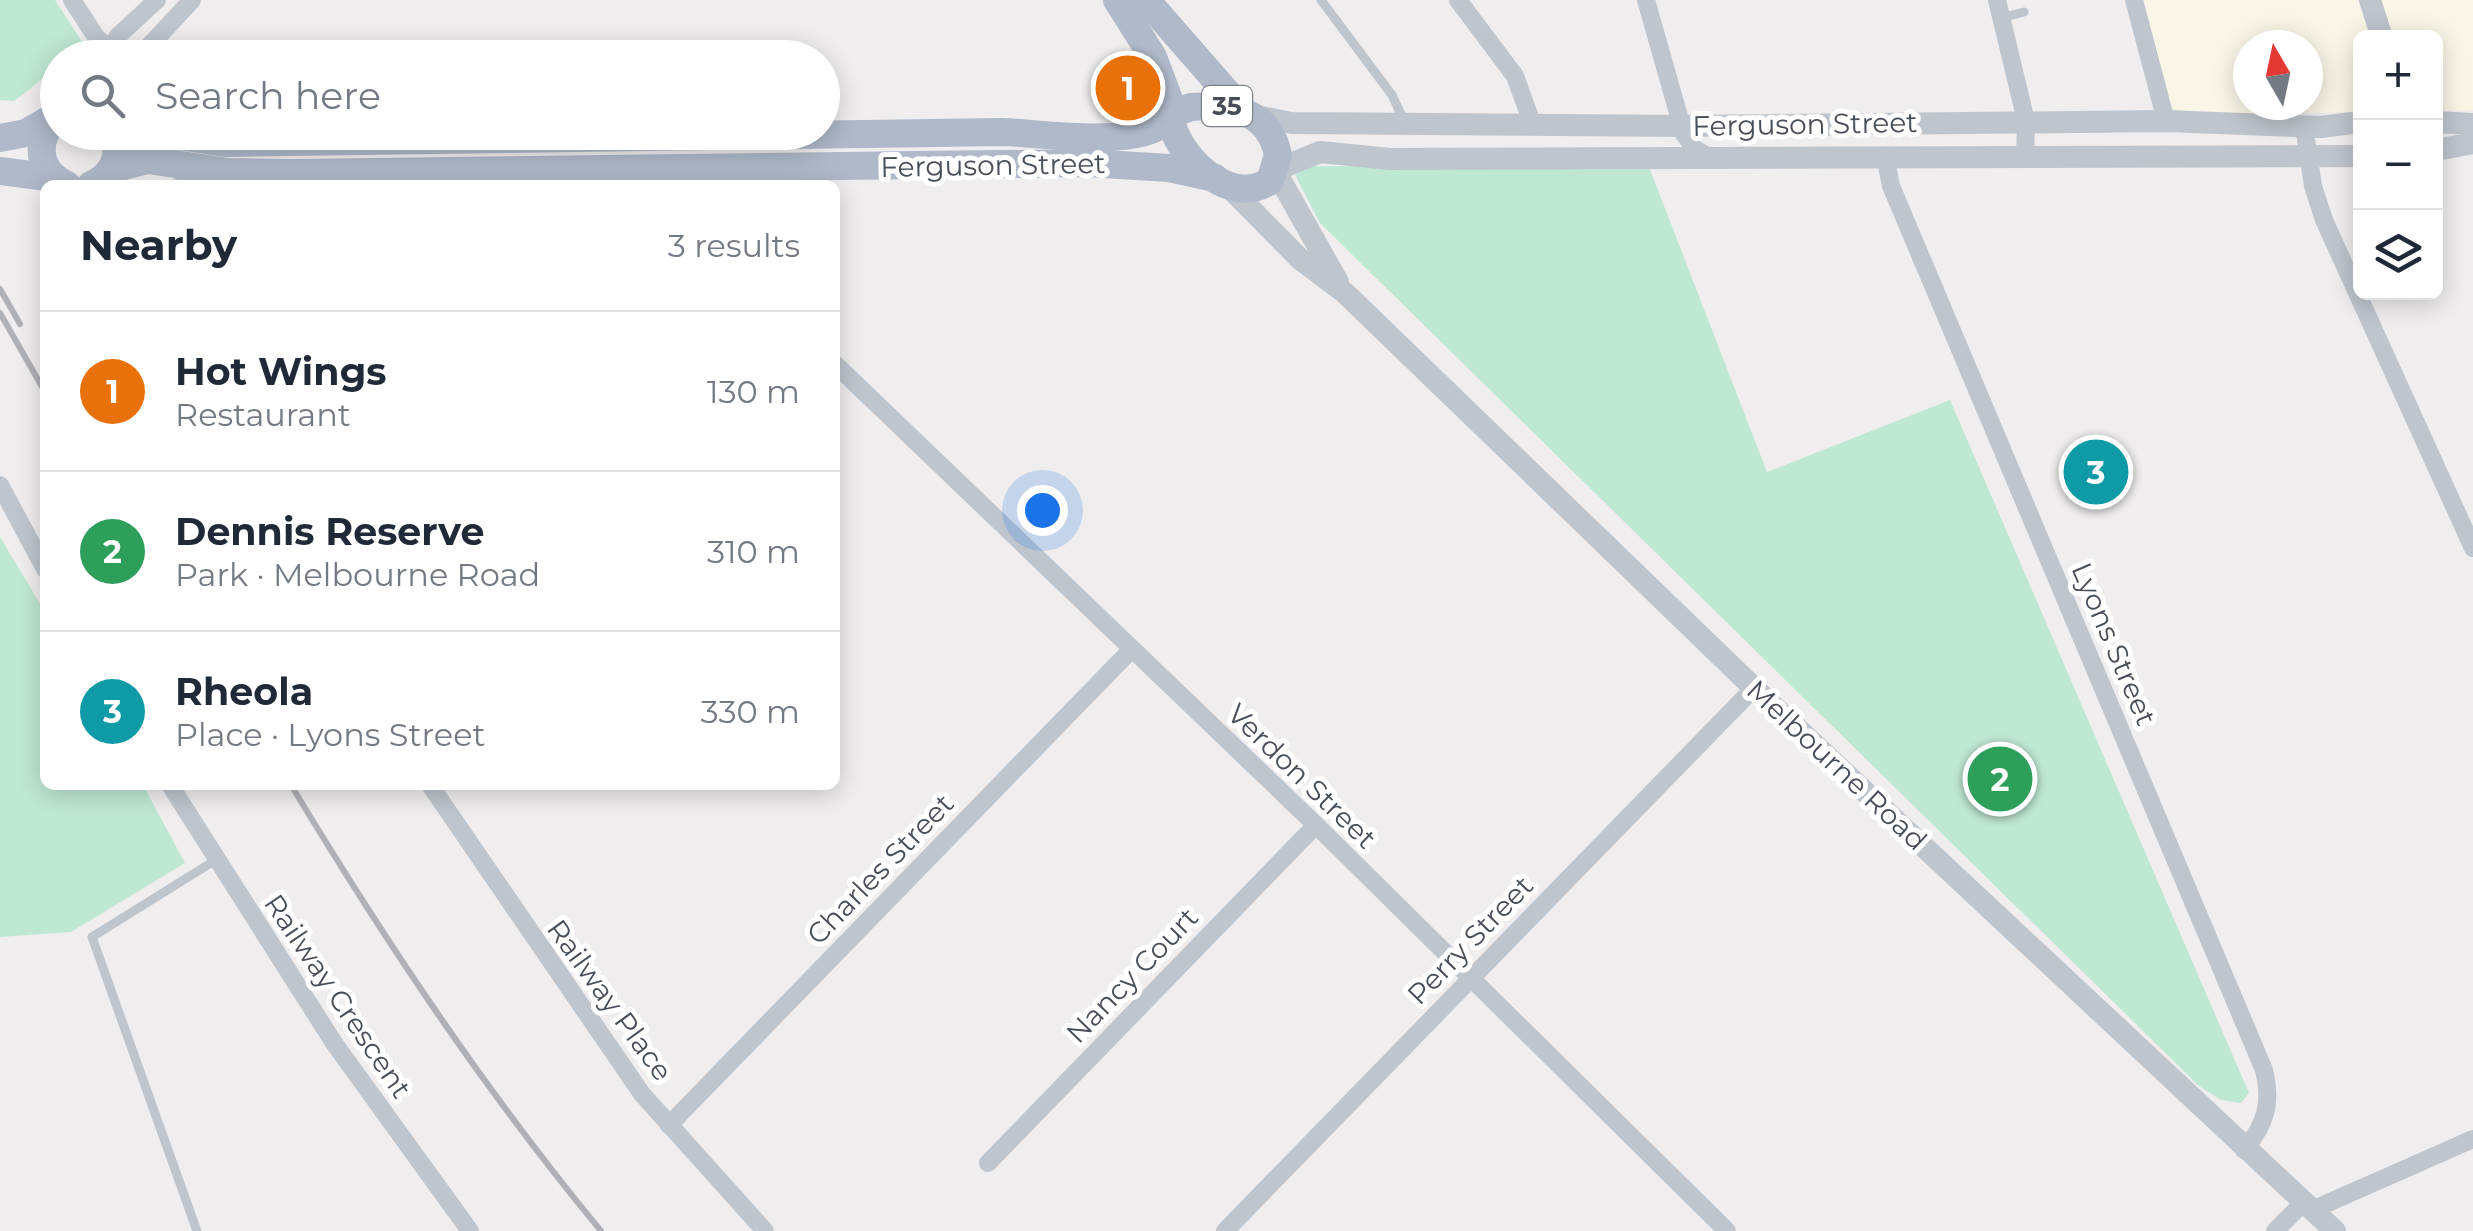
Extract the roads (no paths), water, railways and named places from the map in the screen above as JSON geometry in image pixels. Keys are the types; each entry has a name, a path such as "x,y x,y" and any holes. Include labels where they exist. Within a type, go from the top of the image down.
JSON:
{"main road":[{"path":"1117,0 1153,57 1173,114"},
{"path":"1146,0 1247,112"},
{"name":"35","path":"1221,181 1181,148 1173,114 1210,106 1247,112 1273,138 1276,171"},
{"name":"Ferguson Street","path":"840,134 1001,132 1122,137 1154,130 1173,114"},
{"path":"0,138 40,125"},
{"path":"41,150 45,167 57,180"},
{"path":"101,180 116,150"},
{"path":"649,150 651,178"},
{"name":"Ferguson Street","path":"103,180 148,160 184,176 293,172 651,178 1087,163 1169,168 1221,181"},
{"path":"1221,181 1258,188 1276,171"},
{"path":"0,172 47,180"}],"street":[{"path":"72,0 99,40"},
{"path":"124,40 157,0"},
{"path":"155,40 192,0"},
{"path":"1458,0 1515,76 1532,123"},
{"path":"1646,0 1682,126 1696,149 1709,157"},
{"path":"2134,0 2166,121"},
{"path":"1999,9 2026,121 2026,159"},
{"name":"Ferguson Street","path":"1247,112 1292,123 1682,126 2166,121 2304,126 2353,122"},
{"path":"2443,122 2473,124"},
{"path":"2304,126 2307,156 2324,220 2473,548"},
{"path":"2443,149 2473,143"},
{"name":"Ferguson Street","path":"1276,171 1292,160 1320,152 1390,159 2353,156"},
{"name":"Lyons Street","path":"1886,156 1892,186 2264,1070 2270,1094 2268,1109 2260,1132 2244,1150"},
{"name":"Melbourne Road","path":"1276,171 1345,293"},
{"name":"Melbourne Road","path":"1221,181 1300,259 1345,293 1754,688 2335,1231"},
{"name":"Verdon Street","path":"840,369 1316,825 1728,1231"},
{"path":"0,485 4,502 40,561"},
{"name":"Charles Street","path":"669,1125 1130,650"},
{"name":"Perry Street","path":"1224,1231 1754,688"},
{"name":"Railway Crescent","path":"173,790 214,861 334,1043 470,1231"},
{"name":"Railway Place","path":"433,790 601,1040 669,1125 765,1231"},
{"name":"Nancy Court","path":"988,1163 1316,825"},
{"path":"2275,1231 2308,1206 2473,1140"}],"lane":[{"path":"1321,0 1392,96 1404,123"},
{"path":"1999,9 2024,12"},
{"path":"196,1231 92,937 214,861"}],"railway":[{"path":"0,289 20,324"},
{"path":"0,313 40,383"},
{"path":"294,790 438,1014 601,1231"}],"place":[{"name":"Hot Wings","path":"1128,88"},
{"name":"Rheola","path":"2096,472"},
{"name":"Dennis Reserve","path":"2000,779"}]}
